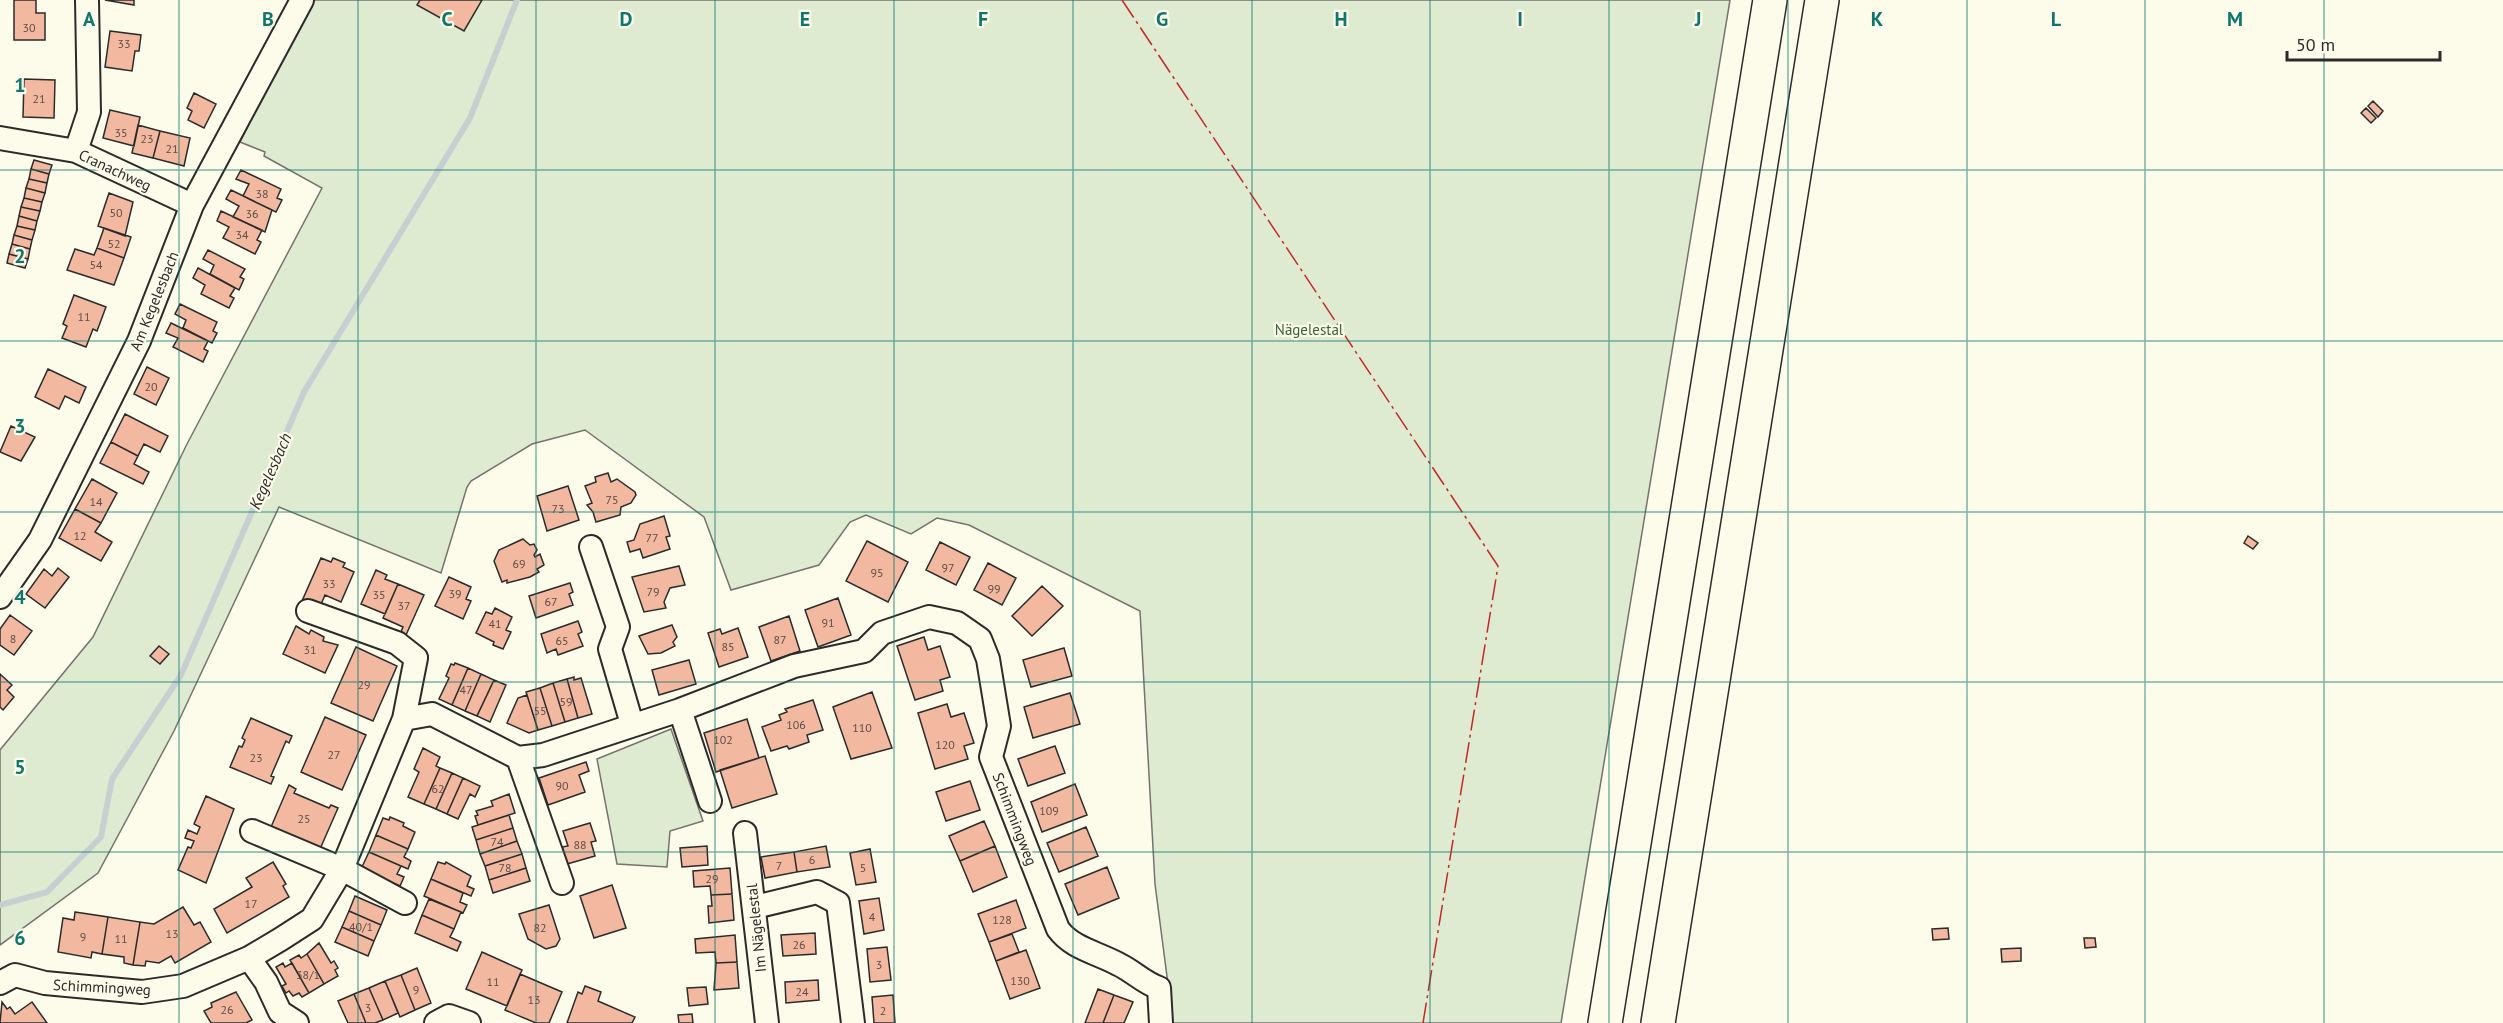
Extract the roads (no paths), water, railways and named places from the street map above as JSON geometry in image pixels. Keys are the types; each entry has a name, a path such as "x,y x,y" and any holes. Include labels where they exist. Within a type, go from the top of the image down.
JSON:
{"highway":[{"path":"1605,1023 1770,0"},
{"path":"1658,1023 1822,0"}],"street":[{"path":"76,151 89,112 87,0"},
{"name":"Am Kegelesbach","path":"0,597 40,540 139,341 192,205 302,0"},
{"name":"Cranachweg","path":"0,138 76,151 192,205"},
{"path":"591,547 618,627 610,649 632,724"},
{"name":"Schimmingweg","path":"0,983 15,975 45,983 142,992 183,986 249,958 312,919 342,869 404,718 416,658 397,643 308,611"},
{"name":"Schimmingweg","path":"518,758 543,755 680,710 794,666 864,651 882,633 929,617 957,623 980,639 988,659 994,682 999,726 991,757 1058,928 1068,942 1119,964 1159,988 1161,1023"},
{"path":"680,710 710,801"},
{"path":"404,718 432,714 518,758 562,883"},
{"path":"252,831 342,869 405,903"},
{"name":"Im Nägelestal","path":"745,832 767,1023"},
{"path":"754,907 817,892 838,903 853,1023"},
{"path":"249,958 266,982 280,1012 297,1023"},
{"path":"436,1023 449,1016 469,1023"}],"waterway":[{"name":"Kegelesbach","path":"0,905 47,892 101,837 112,779 181,675 304,392 470,118 517,0"}],"park label":[{"name":"Nägelestal","path":"1309,329"}]}
